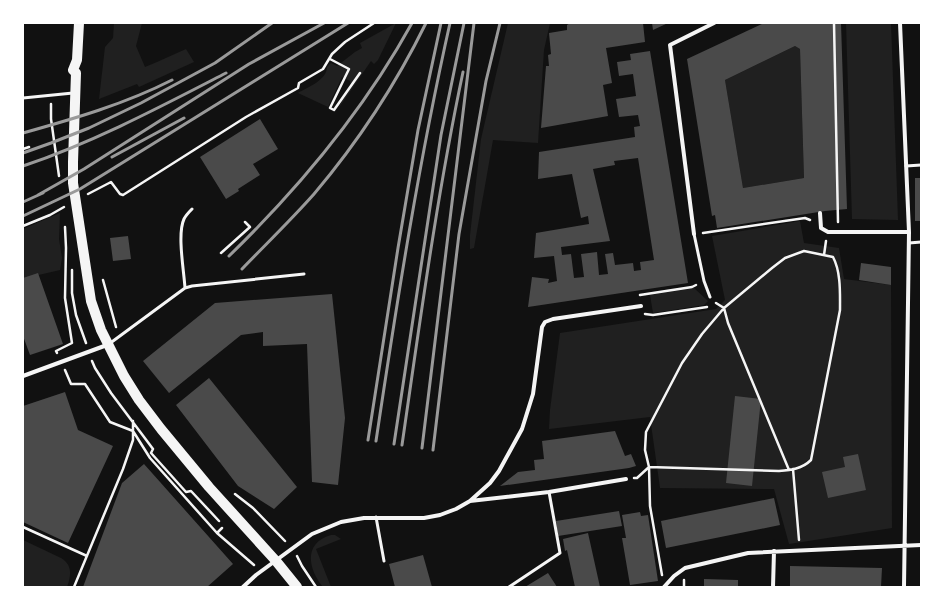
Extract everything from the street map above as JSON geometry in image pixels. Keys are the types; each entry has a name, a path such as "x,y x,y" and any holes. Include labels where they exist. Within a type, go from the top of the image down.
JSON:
{"main road":[{"path":"79,23 77,60 73,70 76,73 74,92 73,162 76,207 90,301 108,345 132,389 161,429 297,587"}],"street":[{"path":"694,234 670,45 714,23"},
{"path":"900,23 909,232 904,587"},
{"path":"820,213 821,228 828,232 909,232"},
{"path":"243,587 256,575 262,572 292,548 312,534 329,526 353,519 376,517 407,519 424,518 440,515 456,509 470,501 490,483 499,471 522,429 533,394 542,327 545,322 553,318 641,306"},
{"path":"23,376 108,345"},
{"path":"470,501 549,492 626,479"},
{"path":"664,587 674,576 685,568 748,553 921,545"},
{"path":"773,587 774,551"}],"lane":[{"path":"23,98 74,92"},
{"path":"906,166 921,165"},
{"path":"185,288 181,237 182,225 185,217 192,209"},
{"path":"694,234 706,290 710,297"},
{"path":"908,243 921,242"},
{"path":"108,345 185,288 304,274"},
{"path":"509,587 560,552 549,492"},
{"path":"376,517 384,561"}],"path":[{"path":"102,187 111,182 120,194 123,195 246,117 298,88 299,83 323,69 332,54 344,42 374,23"},
{"path":"834,23 838,232"},
{"path":"330,59 349,69 330,108 334,110 360,73"},
{"path":"51,95 51,119 59,181"},
{"path":"23,149 29,147"},
{"path":"88,187 89,199"},
{"path":"62,206 63,213"},
{"path":"23,226 50,215"},
{"path":"694,234 805,218"},
{"path":"221,253 250,227 245,222"},
{"path":"65,225 65,298 72,343 56,351 71,384 85,384 110,422 133,431 150,458 217,533 262,572"},
{"path":"626,479 637,478 649,467 779,471 805,466 811,460 840,310 840,293 836,263 833,257 804,251 795,253 785,258 724,308 702,334 682,363 646,432 645,450 649,467 650,506 664,587"},
{"path":"102,274 119,337"},
{"path":"640,295 692,287 704,281"},
{"path":"641,306 645,314 654,316 711,306 715,302 724,308 728,323 789,470"},
{"path":"95,368 153,449 151,453 186,492 191,491 220,521"},
{"path":"106,385 110,383"},
{"path":"74,587 123,469 133,440 133,421"},
{"path":"793,469 800,550"},
{"path":"232,491 253,508 292,548 316,587"},
{"path":"249,512 253,508"},
{"path":"23,527 87,556"},
{"path":"217,533 222,528"}],"shaded area":[{"path":"114,23 142,23 136,46 145,67 186,49 194,62 139,87 137,84 99,99 105,47 113,38"},
{"path":"396,23 378,60 374,64 371,61 338,109 351,84 350,81 342,77 328,107 298,93 312,86 324,76 327,67 331,63 337,66 362,48 360,43"},
{"path":"508,23 550,23 544,50 538,143 493,140 474,248 470,249 470,235 481,139"},
{"path":"846,23 891,23 898,220 852,219"},
{"path":"795,46 800,49 804,178 743,188 725,80"},
{"path":"60,213 59,239 62,258 60,270 23,280 23,229"},
{"path":"800,221 804,243 839,248 844,279 891,285 892,528 789,544 774,489 660,488 650,417 549,429 560,333 716,309 725,300 712,236"},
{"path":"694,288 708,301 704,305 653,313 650,295"},
{"path":"335,535 341,539 316,549 331,587 323,587 314,572 311,557 312,550 322,539"},
{"path":"23,540 61,558 68,564 70,571 67,587 23,587"}],"building":[{"path":"570,23 643,23 645,42 606,48 612,83 603,85 608,116 541,128 546,66 549,66 548,55 551,54 549,33 567,30 567,25"},
{"path":"652,23 668,23 653,30"},
{"path":"764,23 841,23 847,209 825,211 717,228 715,215 712,216 687,59","holes":["795,46 800,49 804,178 743,188 725,80"]},
{"path":"650,51 688,283 528,307 532,277 549,279 548,283 557,281 554,256 534,258 536,233 589,224 588,216 581,218 572,174 538,179 539,152 635,137 634,127 640,126 638,115 619,117 616,99 636,96 633,74 619,76 617,62 631,60 630,54","holes":["638,158 654,260 640,262 641,270 634,271 633,263 615,265 613,253 605,254 608,274 599,275 597,252 581,254 584,277 574,278 571,254 562,255 561,247 610,241 593,169 615,165 614,161"]},
{"path":"260,119 278,149 253,164 260,175 238,189 239,191 226,199 200,157"},
{"path":"915,178 921,178 921,221 915,221"},
{"path":"128,236 131,259 113,261 110,238"},
{"path":"861,263 891,267 891,285 859,280"},
{"path":"38,273 63,344 30,355 23,336 23,278"},
{"path":"332,294 345,418 338,485 312,482 307,344 263,346 263,332 241,335 169,393 143,361 215,303"},
{"path":"209,378 297,487 274,509 238,486 176,405"},
{"path":"65,392 78,430 113,446 68,543 23,522 23,406"},
{"path":"735,396 761,399 752,486 726,483"},
{"path":"615,431 625,456 631,454 636,466 500,486 518,472 535,470 534,460 544,459 542,441"},
{"path":"858,454 866,490 828,498 822,472 845,467 843,457"},
{"path":"144,464 233,564 207,587 83,587 122,483"},
{"path":"774,498 780,525 666,548 661,521"},
{"path":"619,511 622,526 558,536 556,521"},
{"path":"640,512 641,516 648,515 658,581 630,585 622,538 626,538 622,515"},
{"path":"588,533 600,587 575,587 567,550 565,551 563,539"},
{"path":"423,555 432,587 395,587 389,564"},
{"path":"790,566 882,568 881,587 790,587"},
{"path":"548,573 557,587 525,587"},
{"path":"704,579 738,580 738,587 704,587"}],"railway":[{"path":"23,153 89,128 141,103 215,63 272,23"},
{"path":"38,195 84,169 249,64 324,23"},
{"path":"23,216 80,189 348,23"},
{"path":"229,256 281,203 352,117 393,55 412,23"},
{"path":"242,269 305,204 346,154 389,90 426,23"},
{"path":"368,440 418,130 441,23"},
{"path":"376,441 418,179 450,23"},
{"path":"394,444 441,135 464,23"},
{"path":"422,448 474,23"},
{"path":"433,450 459,234 486,81 500,23"},
{"path":"402,445 437,211 463,72"},
{"path":"23,166 49,157 101,135 226,73"},
{"path":"23,133 117,104 172,80"},
{"path":"112,157 184,118"},
{"path":"23,202 43,193"}]}
